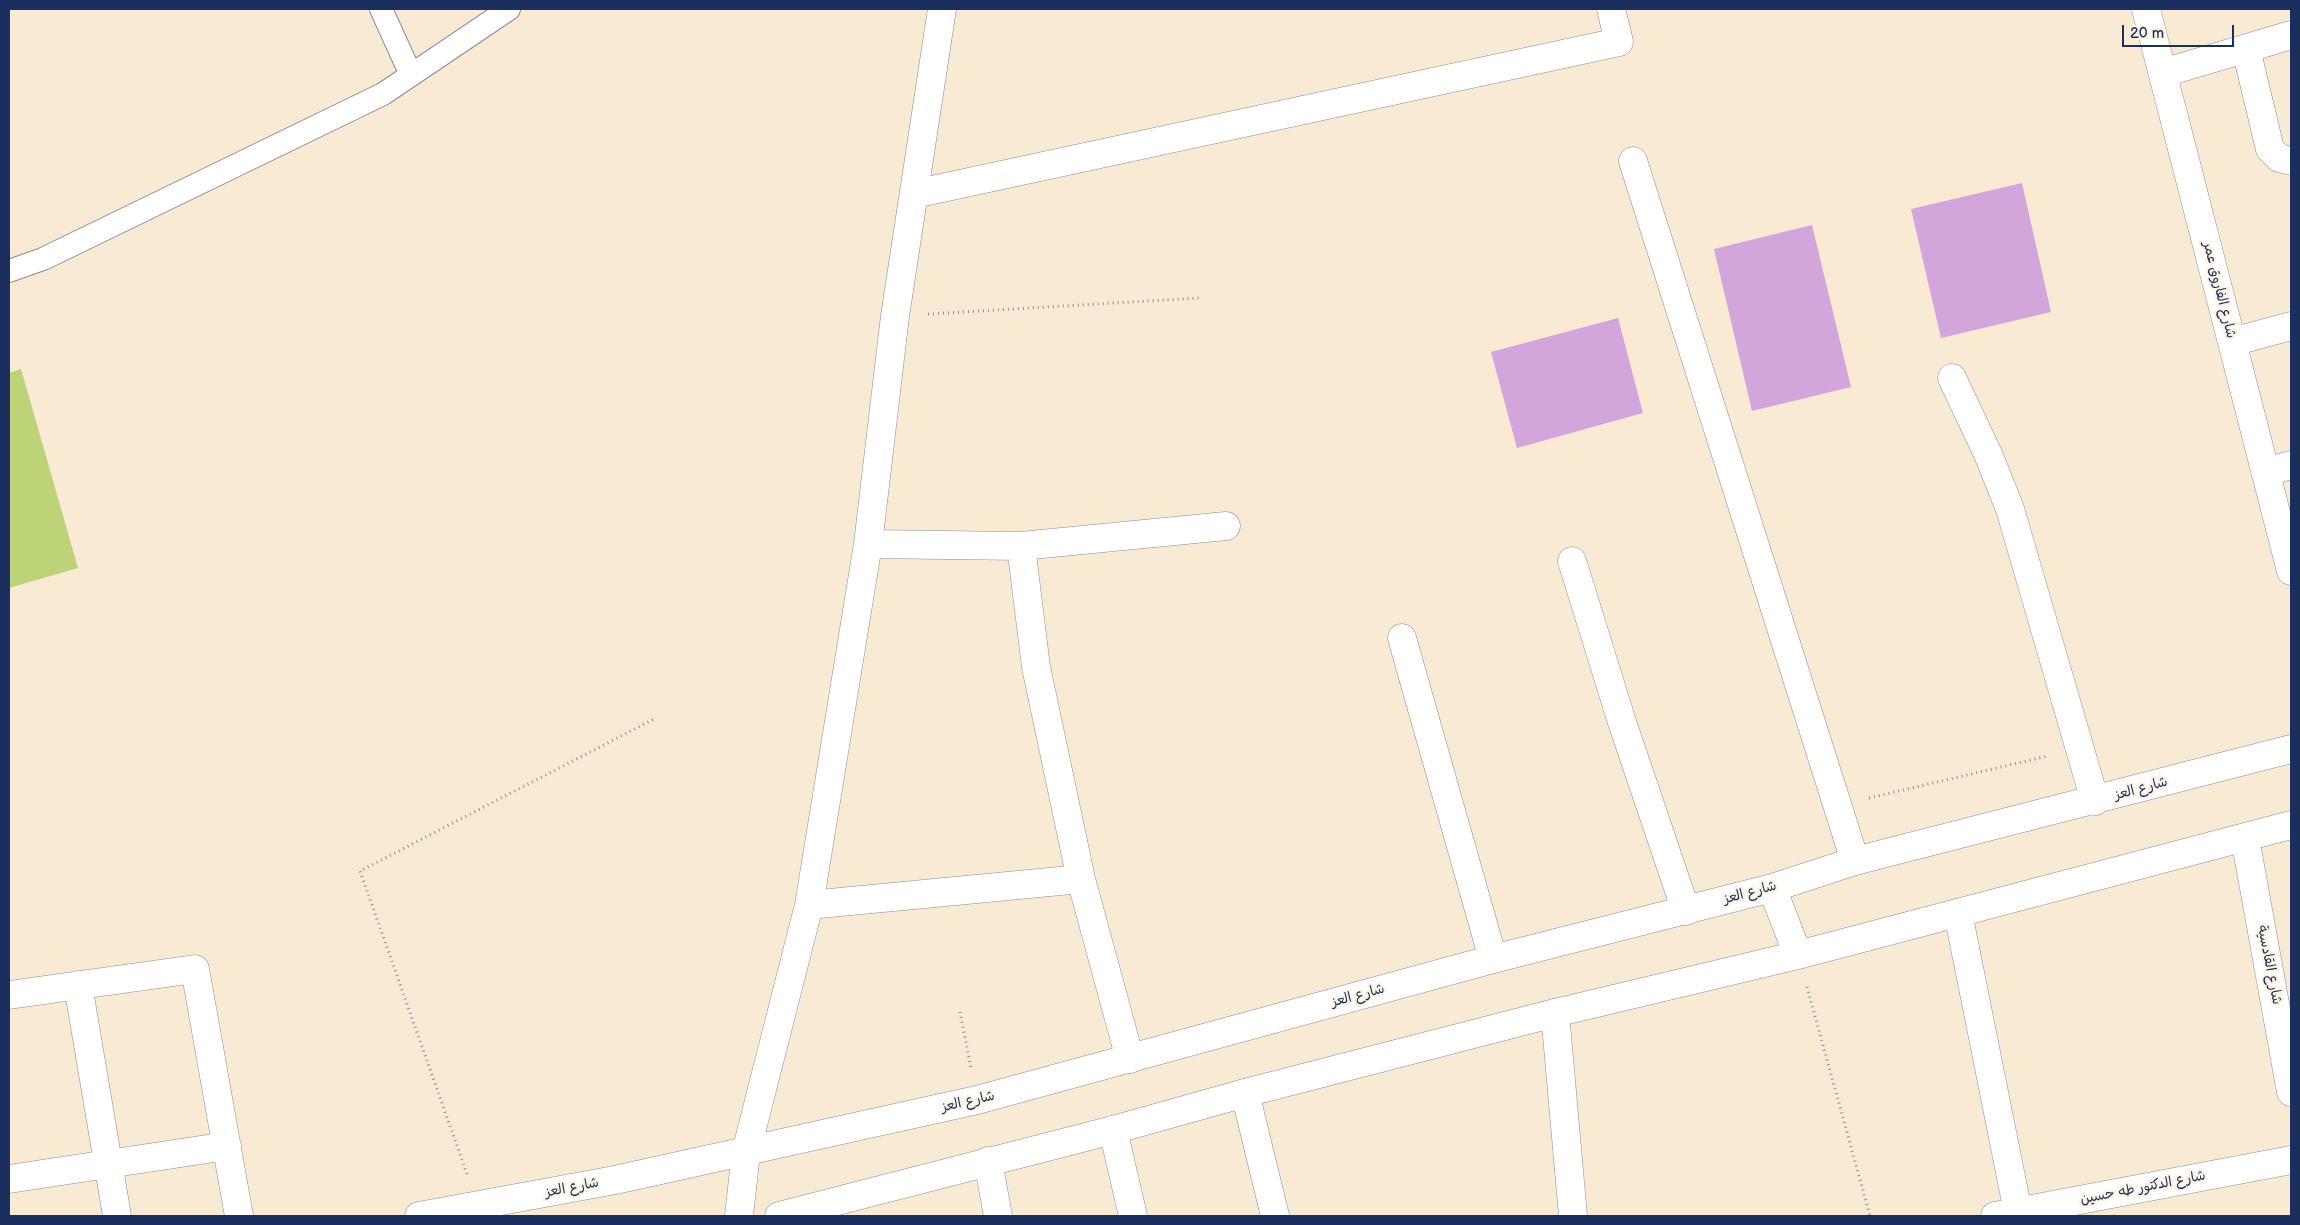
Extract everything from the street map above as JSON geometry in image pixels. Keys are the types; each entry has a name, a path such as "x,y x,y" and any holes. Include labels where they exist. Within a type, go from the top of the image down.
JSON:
{"street":[{"path":"739,1216 746,1152 809,905 868,544 895,316 942,9"},
{"path":"914,194 1619,42 1611,9"},
{"name":"شارع الفاروق عمر","path":"2146,9 2232,342 2279,468 2291,571"},
{"path":"2163,73 2291,35"},
{"path":"2246,49 2270,149 2279,158 2291,161"},
{"path":"1634,161 1855,861"},
{"path":"2232,342 2291,326"},
{"path":"1952,378 1988,454 2010,509 2078,749 2095,801"},
{"path":"868,544 1021,546 1226,526"},
{"path":"1021,546 1036,667 1081,879 1130,1059"},
{"path":"1572,561 1619,712 1686,911"},
{"path":"1402,638 1492,959"},
{"name":"شارع العز","path":"419,1216 615,1180 977,1100 1492,959 1772,888 1855,861 2095,801 2291,749"},
{"path":"779,1216 1555,1013 1798,955 2291,825"},
{"name":"شارع القادسية","path":"2245,838 2284,1001 2291,1092"},
{"path":"809,905 1081,879"},
{"path":"1772,888 1798,955"},
{"path":"1958,913 2006,1214"},
{"path":"9,995 195,969 239,1216"},
{"path":"78,985 117,1216"},
{"path":"1555,1013 1573,1216"},
{"path":"1245,1093 1275,1216"},
{"path":"1113,1130 1133,1216"},
{"path":"9,1180 227,1146"},
{"name":"شارع الدكتور طه حسين","path":"2006,1214 2291,1160"},
{"path":"988,1162 998,1216"}],"lane":[{"path":"381,9 411,75"},
{"path":"9,271 43,259 383,94 509,9"}],"path":[{"path":"895,316 1199,298"},
{"path":"478,1205 360,871 654,719"},
{"path":"1837,805 2078,749"},
{"path":"1798,955 1870,1216"},
{"path":"960,1012 977,1100"}],"green space":[{"path":"21,369 78,568 9,588 9,373"}],"building":[{"path":"2022,183 2051,312 1941,338 1911,209"},
{"path":"1812,225 1851,387 1752,411 1714,249"},
{"path":"1618,318 1643,413 1517,448 1491,352"}]}
